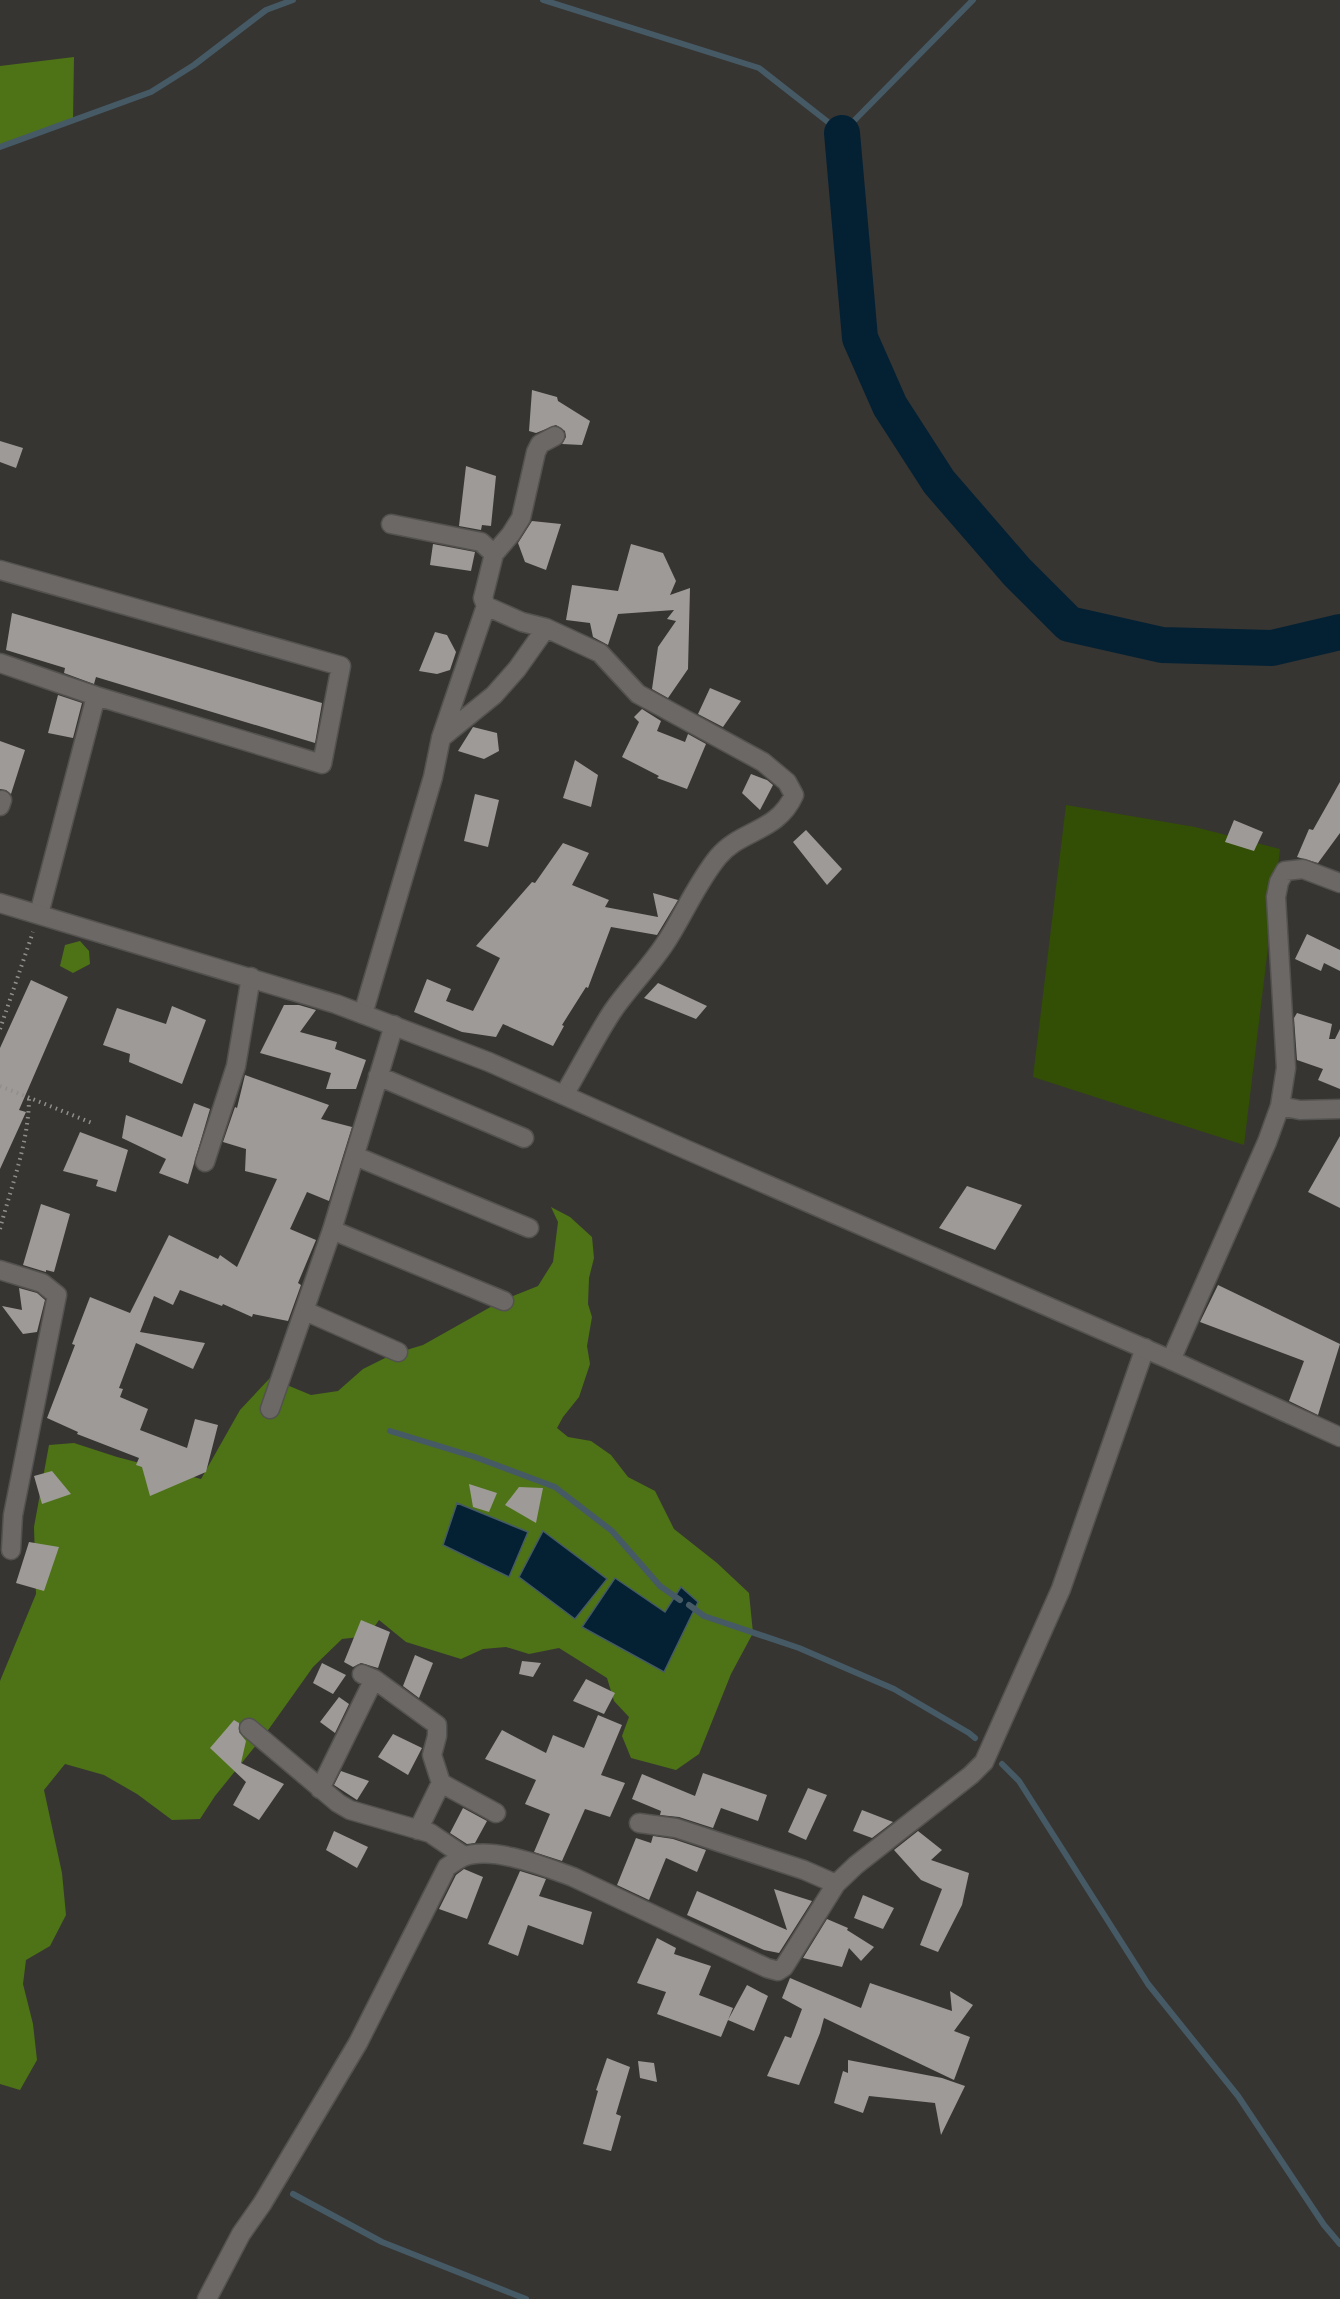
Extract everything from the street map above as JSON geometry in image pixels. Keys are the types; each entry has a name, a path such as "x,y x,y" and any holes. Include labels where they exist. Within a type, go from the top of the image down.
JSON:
{"street":[{"path":"363,1014 433,777 441,738 486,606 483,598 494,554 521,518 536,452 540,444 555,436"},
{"path":"391,524 481,542 494,554"},
{"path":"0,570 341,666 322,764 96,696 0,663"},
{"path":"486,606 522,622 546,628 600,653 638,694 763,762 787,783 794,795 789,807 775,821 733,844 719,856 694,892 668,940 612,1012 564,1095"},
{"path":"441,738 494,695 517,669 546,628"},
{"path":"39,914 96,696"},
{"path":"1172,1360 1267,1142 1280,1106 1286,1068 1276,897 1279,882 1285,871 1303,869 1340,883"},
{"path":"0,903 251,976 394,1025 489,1062 1145,1348 1340,1437"},
{"path":"205,1162 236,1065 251,976"},
{"path":"270,1409 332,1230 394,1025"},
{"path":"378,1076 524,1138"},
{"path":"1280,1106 1300,1110 1340,1109"},
{"path":"355,1156 530,1228"},
{"path":"332,1230 504,1301"},
{"path":"0,1270 42,1283 57,1295 13,1515 11,1550"},
{"path":"305,1311 398,1352"},
{"path":"207,2299 241,2234 262,2204 358,2043 447,1867 464,1856 497,1853 553,1869 778,1971 788,1963 836,1884 856,1865 971,1775 984,1762 1061,1588 1145,1348"},
{"path":"320,1789 368,1676 437,1725 437,1736 432,1755 441,1783 496,1813"},
{"path":"249,1728 320,1789 350,1810 430,1833 464,1856"},
{"path":"418,1830 441,1783"},
{"path":"639,1823 676,1828 804,1870 836,1884"}],"path":[{"path":"0,1029 39,914"},
{"path":"0,1086 92,1123"},
{"path":"0,1229 14,1183 29,1114 28,1097"}],"green space":[{"path":"74,57 73,121 0,147 0,66"},
{"path":"1066,805 1195,827 1280,849 1244,1145 1033,1077"},
{"path":"80,941 89,951 90,964 73,973 60,966 65,945"},
{"path":"551,1207 570,1217 592,1237 594,1258 589,1278 588,1304 592,1317 587,1346 590,1364 579,1397 557,1428 568,1437 591,1441 611,1455 628,1477 655,1491 674,1529 717,1563 749,1593 753,1633 731,1674 699,1754 676,1770 631,1758 622,1736 629,1717 614,1701 607,1678 559,1648 529,1654 506,1647 483,1649 461,1659 406,1642 379,1620 368,1636 342,1639 313,1667 200,1819 172,1820 137,1794 104,1775 65,1764 44,1790 62,1873 66,1915 50,1946 26,1960 23,1984 33,2024 37,2060 20,2090 0,2084 0,1681 36,1594 34,1527 49,1445 74,1443 201,1479 240,1410 270,1378 311,1395 338,1391 363,1369 393,1354 423,1345 503,1300 538,1286 553,1262 558,1222"}],"water":[{"path":"457,1503 528,1532 509,1577 443,1545"},
{"path":"543,1531 607,1579 575,1619 519,1577"},
{"path":"615,1578 665,1612 681,1587 698,1602 664,1672 582,1627"}],"building":[{"path":"532,390 557,397 558,401 590,421 582,445 562,444 566,437 565,431 556,425 536,433 529,431"},
{"path":"0,441 23,448 16,468 0,462"},
{"path":"466,466 496,476 491,526 482,525 481,530 459,526"},
{"path":"532,521 561,524 546,570 525,562 518,543"},
{"path":"433,544 475,552 471,571 430,565"},
{"path":"631,544 663,553 676,581 670,595 690,588 688,669 668,698 652,689 658,647 676,621 667,619 674,610 618,614 608,645 593,637 590,623 566,620 572,585 618,591"},
{"path":"12,613 322,703 315,743 96,677 94,684 64,673 65,668 6,650"},
{"path":"435,632 447,635 456,652 450,670 437,674 419,671"},
{"path":"710,688 741,701 723,727 698,714"},
{"path":"58,695 82,703 73,738 48,733"},
{"path":"642,709 661,721 657,731 685,742 688,734 706,744 687,789 657,778 659,776 622,757 639,722 634,717"},
{"path":"473,727 497,733 499,751 484,759 458,751"},
{"path":"0,741 25,750 11,794 0,789"},
{"path":"575,760 598,775 591,807 563,798"},
{"path":"751,774 773,785 760,810 742,793"},
{"path":"1340,782 1340,833 1318,863 1297,857 1309,829 1313,830"},
{"path":"475,794 499,800 488,847 464,841"},
{"path":"1234,820 1263,832 1254,851 1225,842"},
{"path":"806,830 842,869 827,885 793,842"},
{"path":"563,843 589,853 572,885 609,900 605,907 658,917 653,893 678,900 657,935 611,927 588,988 586,987 562,1025 564,1026 553,1046 503,1024 496,1037 462,1032 414,1012 427,979 451,989 446,1001 473,1011 500,958 476,946 532,882 535,883"},
{"path":"1307,934 1340,950 1340,971 1324,963 1321,971 1295,959"},
{"path":"31,980 68,997 19,1110 26,1112 0,1169 0,1048"},
{"path":"658,983 707,1006 696,1019 644,998"},
{"path":"284,1005 299,1005 316,1010 300,1032 337,1042 335,1049 366,1060 356,1089 326,1089 331,1073 260,1053"},
{"path":"172,1006 206,1020 182,1084 129,1062 130,1054 103,1045 117,1008 166,1024"},
{"path":"1297,1013 1332,1024 1329,1039 1335,1039 1340,1029 1340,1089 1318,1080 1323,1069 1297,1060 1294,1018"},
{"path":"245,1075 329,1105 321,1119 352,1127 329,1201 307,1192 290,1229 316,1240 298,1283 301,1285 288,1321 253,1314 252,1317 223,1304 222,1306 180,1290 173,1305 154,1296 140,1332 205,1343 193,1369 136,1343 119,1388 123,1389 120,1397 148,1409 140,1430 187,1448 195,1419 218,1425 206,1472 150,1496 142,1467 136,1465 139,1458 77,1434 78,1432 47,1418 75,1345 72,1344 90,1297 130,1313 169,1235 218,1259 220,1255 237,1267 277,1179 245,1171 246,1149 223,1142 235,1107 237,1108"},
{"path":"194,1103 210,1109 188,1184 159,1173 166,1159 122,1138 126,1115 182,1137"},
{"path":"80,1132 128,1150 116,1192 96,1186 98,1180 63,1171"},
{"path":"1340,1136 1340,1208 1308,1192"},
{"path":"967,1186 1022,1205 995,1250 939,1228"},
{"path":"41,1204 70,1214 54,1272 23,1265"},
{"path":"1218,1285 1340,1344 1318,1415 1289,1401 1304,1361 1200,1322"},
{"path":"19,1288 37,1293 45,1300 37,1332 23,1334 2,1306 22,1310"},
{"path":"52,1471 71,1494 42,1504 34,1476"},
{"path":"469,1484 497,1493 489,1512 473,1507"},
{"path":"519,1487 543,1488 536,1523 505,1505"},
{"path":"29,1542 59,1547 44,1591 16,1583"},
{"path":"361,1620 390,1632 378,1668 361,1663 353,1667 344,1662"},
{"path":"415,1655 433,1663 419,1698 403,1686"},
{"path":"522,1661 541,1663 533,1677 519,1674"},
{"path":"322,1663 346,1675 333,1694 313,1683"},
{"path":"586,1679 615,1693 604,1714 573,1701"},
{"path":"339,1697 349,1704 335,1733 320,1722"},
{"path":"598,1715 622,1725 601,1775 625,1783 610,1817 585,1809 562,1861 534,1852 550,1814 525,1804 536,1780 485,1759 502,1730 546,1753 553,1735 584,1748"},
{"path":"234,1720 239,1723 239,1732 246,1741 241,1763 284,1784 259,1820 233,1805 246,1782 210,1748"},
{"path":"393,1734 422,1748 408,1775 378,1757"},
{"path":"341,1771 369,1781 357,1800 334,1785"},
{"path":"703,1773 767,1795 758,1821 721,1808 713,1828 679,1817 660,1815 661,1811 632,1799 642,1774 695,1796"},
{"path":"808,1788 827,1795 806,1840 788,1832"},
{"path":"463,1808 487,1821 475,1843 467,1844 450,1833"},
{"path":"862,1810 893,1822 872,1838 853,1831"},
{"path":"334,1831 368,1847 357,1868 326,1850"},
{"path":"918,1831 942,1850 931,1860 969,1873 962,1905 938,1952 920,1945 942,1889 921,1880 894,1850"},
{"path":"653,1836 673,1839 706,1850 697,1872 666,1858 649,1900 617,1885 636,1838 651,1843"},
{"path":"464,1869 483,1877 467,1919 439,1909 456,1875"},
{"path":"520,1871 546,1879 539,1896 592,1912 583,1945 528,1925 518,1956 488,1944"},
{"path":"774,1889 812,1901 779,1953 764,1950 687,1915 697,1891 787,1930"},
{"path":"863,1895 894,1908 883,1929 854,1918"},
{"path":"827,1919 848,1928 847,1930 874,1947 861,1961 849,1948 842,1967 803,1958"},
{"path":"657,1938 676,1948 674,1954 711,1966 699,1995 733,2008 721,2037 657,2014 666,1992 637,1983"},
{"path":"790,1978 861,2008 870,1983 952,2011 950,1991 973,2005 954,2031 970,2037 954,2080 824,2018 799,2085 767,2076 785,2036 791,2038 802,2009 782,1998"},
{"path":"747,1985 768,1996 754,2031 728,2020"},
{"path":"607,2058 630,2067 616,2114 621,2116 611,2151 583,2144 598,2091 596,2090"},
{"path":"848,2060 942,2078 965,2086 941,2135 935,2103 869,2096 863,2113 834,2103 843,2071 848,2073"},
{"path":"638,2061 654,2063 657,2082 640,2078"}],"waterway":[{"path":"0,147 151,92 194,65 266,10 293,0"},
{"path":"543,0 759,68 842,133 973,0"},
{"path":"842,133 860,338 890,406 939,482 1017,572 1069,624 1162,645 1272,648 1340,632"},
{"path":"390,1431 475,1457 555,1487 612,1531 660,1586 680,1600"},
{"path":"689,1605 704,1616 799,1648 894,1689 975,1738"},
{"path":"1002,1764 1019,1781 1148,1984 1238,2096 1324,2225 1340,2244"},
{"path":"293,2194 382,2242 526,2299"}]}
